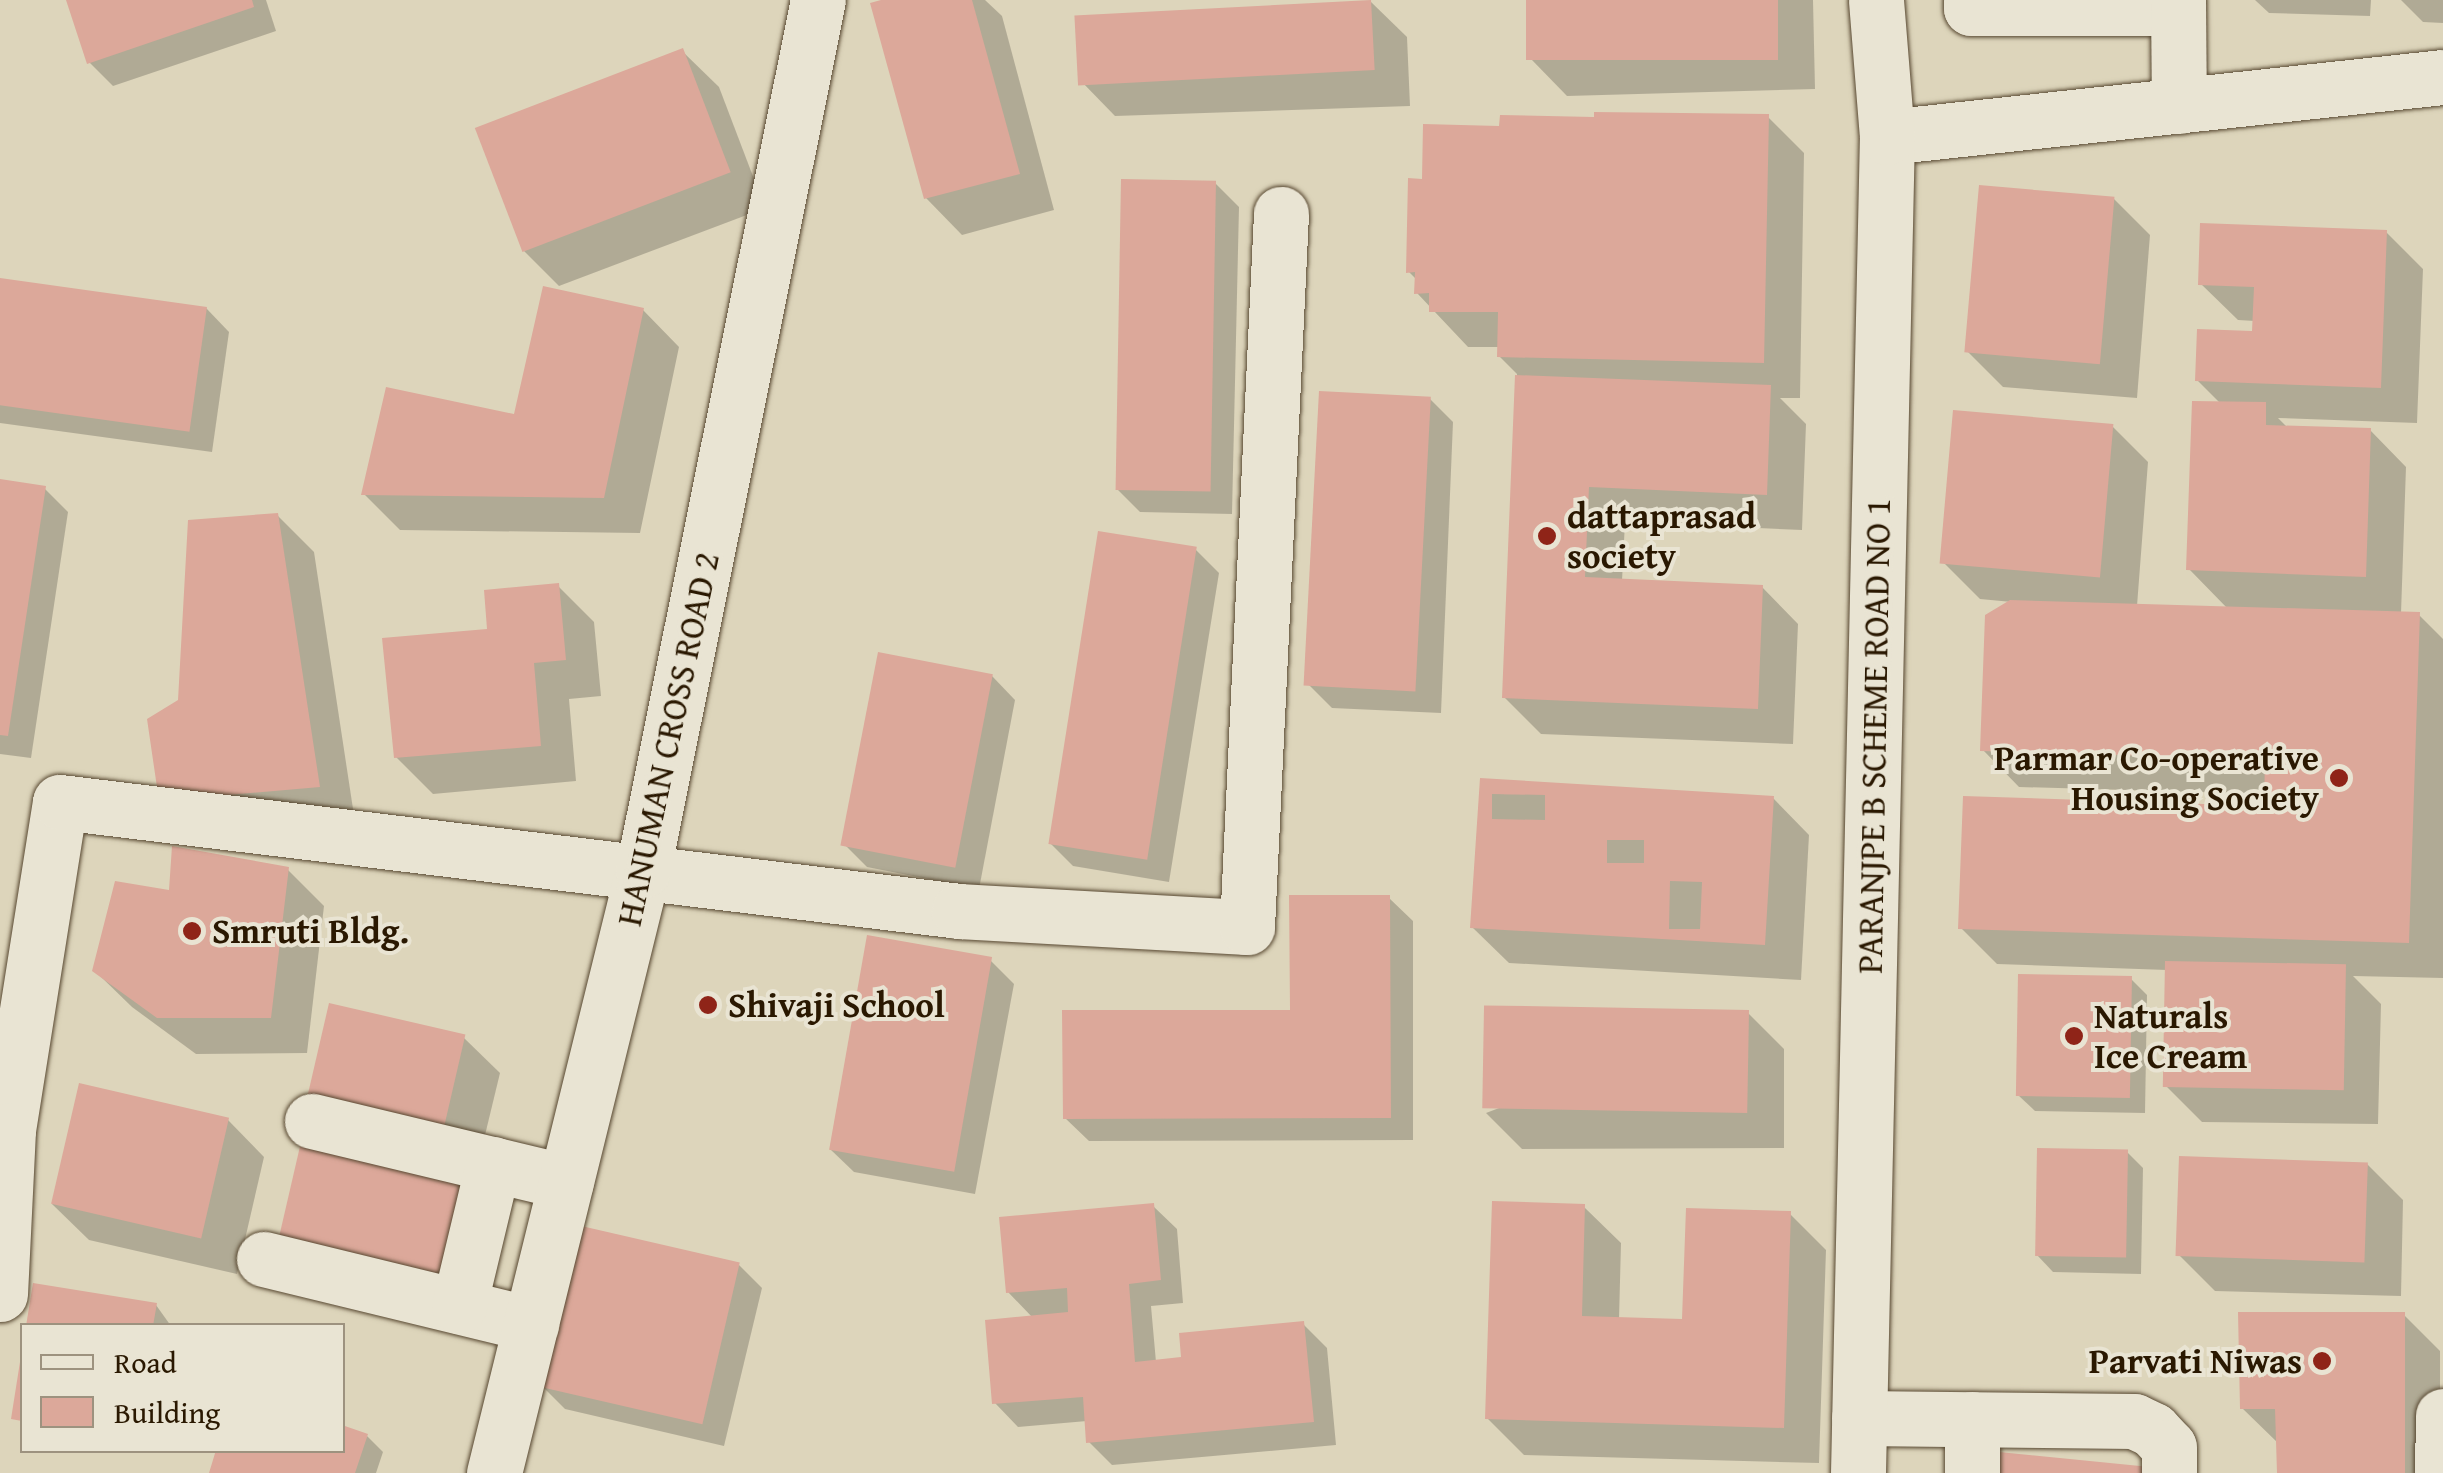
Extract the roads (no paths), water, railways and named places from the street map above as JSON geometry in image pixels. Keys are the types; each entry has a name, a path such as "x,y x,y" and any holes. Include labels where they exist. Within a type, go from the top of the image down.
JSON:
{"street":[{"name":"HANUMAN CROSS ROAD 2","path":"494,1473 643,870 818,0"},
{"name":"PARANJPE B SCHEME ROAD NO 1","path":"1858,1473 1886,137 1876,0"},
{"path":"1970,0 1971,8 2178,4 2179,106"},
{"path":"1886,137 2443,78"},
{"path":"0,1294 4,1129 60,802 959,911 1246,927 1281,214"},
{"path":"312,1121 566,1182"},
{"path":"459,1306 492,1164"},
{"path":"264,1259 531,1324"},
{"path":"2442,1473 2443,1416"},
{"path":"1859,1418 2134,1421 2153,1430 2169,1447 2170,1473"},
{"path":"1972,1419 1972,1473"}],"place":[{"name":"dattaprasad society","path":"1547,536"},
{"name":"Parmar Co-operative Housing Society","path":"2339,778"},
{"name":"Smruti Bldg.","path":"192,931"},
{"name":"Shivaji School","path":"708,1005"},
{"name":"Naturals Ice Cream","path":"2074,1036"},
{"name":"Parvati Niwas","path":"2322,1361"}]}
